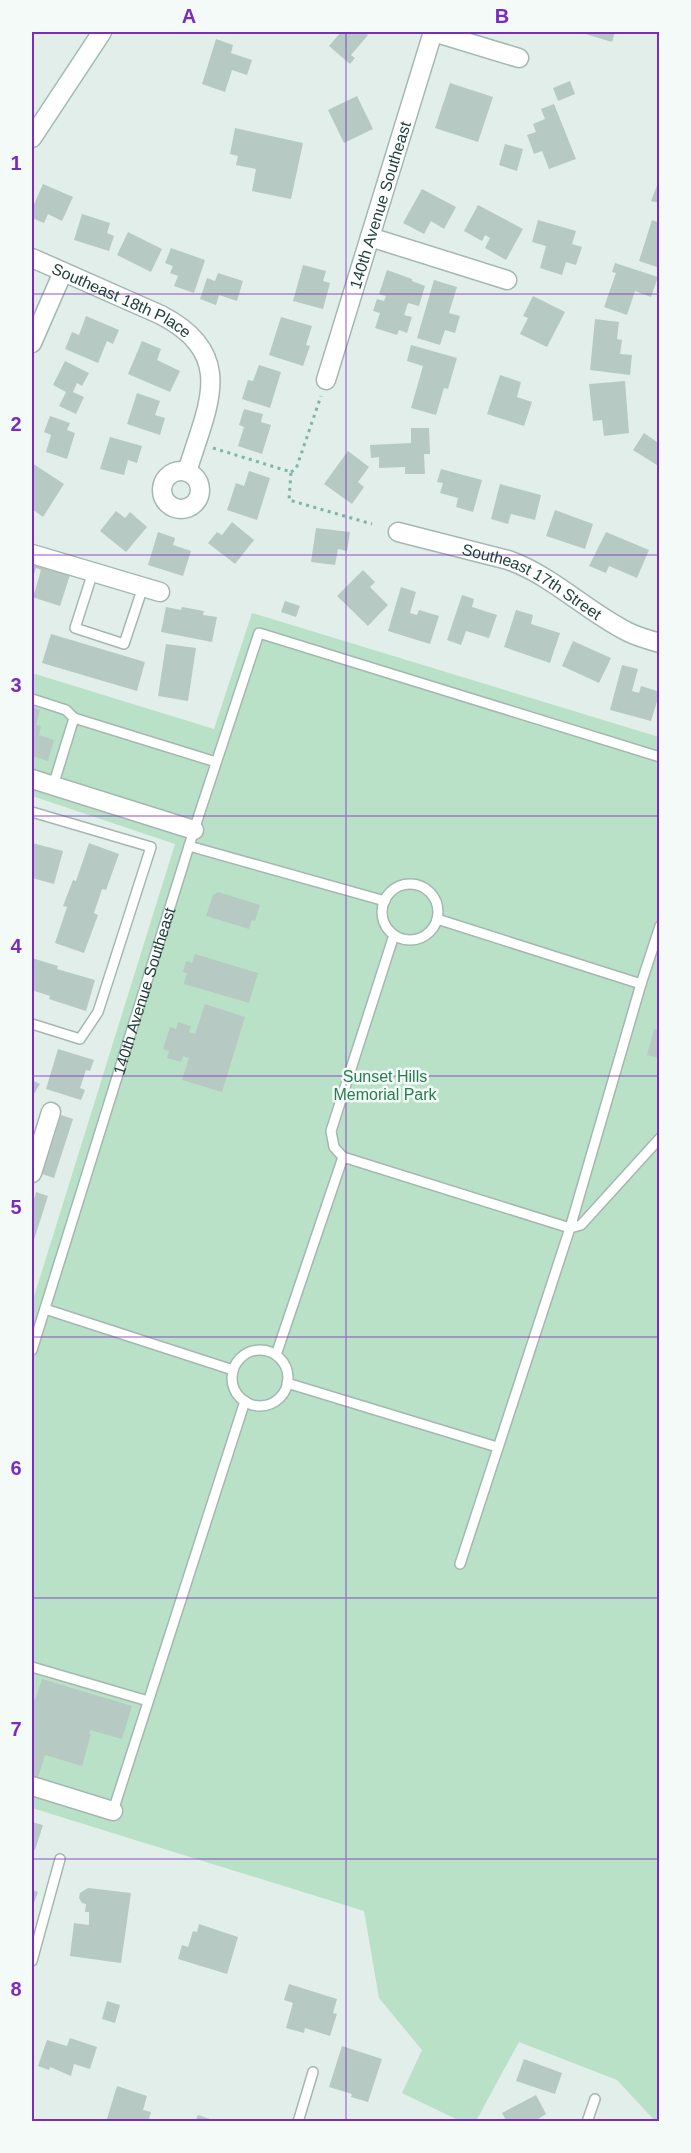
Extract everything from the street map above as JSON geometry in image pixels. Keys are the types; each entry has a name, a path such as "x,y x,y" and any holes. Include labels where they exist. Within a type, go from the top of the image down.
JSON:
{"street":[{"path":"32,138 102,32"},
{"path":"433,32 519,58"},
{"name":"140th Avenue Southeast","path":"326,380 433,32"},
{"path":"370,237 507,280"},
{"name":"Southeast 18th Place","path":"32,258 178,324 193,336 204,350 211,369 209,401 187,471"},
{"path":"32,342 63,272"},
{"name":"Southeast 17th Street","path":"398,532 525,566 612,623 630,633 660,644"},
{"path":"32,554 151,589"},
{"path":"32,779 191,838"},
{"path":"32,1173 51,1112"},
{"path":"32,1786 113,1811"}],"lane":[{"path":"93,572 75,628 124,644 151,589"},
{"name":"140th Avenue Southeast","path":"32,1350 191,838 259,633 660,756"},
{"path":"32,699 66,710 74,718 216,762"},
{"path":"53,786 74,718"},
{"path":"32,812 152,847 98,1012 80,1039 32,1024"},
{"path":"191,838 385,902"},
{"path":"415,885 431,893 436,901 438,919 434,927 420,938 402,939 394,935 384,920 385,902 397,888 415,885"},
{"path":"438,919 641,984"},
{"path":"460,1564 570,1228 660,926"},
{"path":"394,935 331,1131 334,1146 343,1157 570,1228 581,1225 592,1214 660,1137"},
{"path":"276,1355 343,1157"},
{"path":"45,1309 233,1370"},
{"path":"268,1351 276,1355 286,1367 287,1383 284,1392 271,1403 262,1406 245,1401 234,1388 233,1370 237,1362 250,1352 268,1351"},
{"path":"287,1383 497,1447"},
{"path":"113,1811 245,1401"},
{"path":"32,1667 148,1701"},
{"path":"32,1960 60,1858"},
{"path":"298,2121 313,2072"},
{"path":"586,2121 596,2099"}],"path":[{"path":"206,446 291,472 296,469 326,380"},
{"path":"291,472 289,500 372,524"}],"green space":[{"name":"Sunset Hills Memorial Park","path":"252,613 659,737 659,2121 655,2121 617,2080 519,2042 476,2121 460,2121 402,2093 422,2050 379,1998 364,1911 32,1808 32,1303 175,844 32,796 32,673 214,729"}],"building":[{"path":"341,32 364,32 368,35 351,55 355,58 350,64 329,46"},
{"path":"579,32 615,32 612,42"},
{"path":"216,39 233,45 231,53 252,60 247,75 232,70 225,92 202,84"},
{"path":"570,81 575,94 558,101 553,88"},
{"path":"450,83 493,97 478,142 435,128"},
{"path":"357,96 373,129 344,143 328,110"},
{"path":"554,104 576,159 549,169 542,151 534,154 527,135 536,132 533,124 545,119 541,109"},
{"path":"235,128 303,143 291,199 252,191 256,169 236,165 238,156 230,154"},
{"path":"505,144 523,149 517,171 499,165"},
{"path":"660,178 660,203 651,201"},
{"path":"43,184 73,197 62,221 48,214 44,223 32,218 32,209"},
{"path":"422,189 456,207 444,229 431,221 424,234 403,223"},
{"path":"478,205 523,229 506,260 485,248 490,238 485,235 482,241 464,231"},
{"path":"82,214 110,223 107,233 114,236 109,251 74,240"},
{"path":"538,220 576,231 572,244 582,247 576,265 566,262 562,275 540,268 546,246 532,242"},
{"path":"652,220 660,223 660,268 639,261"},
{"path":"128,232 162,249 151,272 117,255"},
{"path":"171,248 205,260 194,293 174,286 178,276 170,273 173,266 165,263"},
{"path":"615,263 658,277 651,297 635,291 627,315 604,307 616,273 612,272"},
{"path":"303,265 326,271 323,281 330,283 323,309 293,301"},
{"path":"387,270 425,286 419,306 408,303 404,315 412,317 407,333 399,330 397,335 375,328 380,313 373,311 377,299 384,301 386,296 379,294"},
{"path":"218,273 243,281 237,301 219,295 216,305 200,299 207,278 215,281"},
{"path":"434,280 457,287 449,313 460,316 455,333 445,330 440,345 417,338"},
{"path":"533,296 565,312 547,347 520,334 528,318 523,316"},
{"path":"86,316 119,330 113,344 107,341 98,363 65,349 72,332 79,335"},
{"path":"281,317 312,326 306,345 310,346 303,366 269,355"},
{"path":"595,319 619,322 617,339 622,340 620,354 632,355 630,375 590,370"},
{"path":"142,341 161,349 157,360 180,371 170,392 128,374"},
{"path":"411,345 457,358 448,389 444,388 436,415 411,408 423,366 407,361"},
{"path":"65,361 89,373 82,386 77,383 73,392 84,397 76,414 59,406 66,392 53,385"},
{"path":"259,365 281,372 270,408 242,399 248,380 253,381"},
{"path":"500,375 521,382 517,397 532,402 524,426 487,414"},
{"path":"625,381 629,433 604,436 602,420 593,421 589,384"},
{"path":"137,393 160,401 155,415 165,418 160,435 127,424"},
{"path":"244,409 263,414 261,422 271,425 262,454 238,446 244,427 239,425"},
{"path":"50,416 70,423 67,430 75,433 67,459 46,452 51,435 44,432"},
{"path":"411,428 429,428 430,454 424,454 425,474 405,474 405,467 379,468 379,457 371,458 370,445 411,443"},
{"path":"644,433 657,442 660,438 660,467 633,450"},
{"path":"110,437 142,446 137,463 128,460 124,475 100,469"},
{"path":"348,451 369,467 358,482 364,487 352,504 324,484"},
{"path":"32,463 64,484 43,517 32,509 34,485 32,484"},
{"path":"441,469 482,480 473,512 456,507 458,498 440,493 443,483 437,482"},
{"path":"249,471 270,478 257,520 227,510 236,483 244,486"},
{"path":"500,484 541,495 535,520 511,514 508,524 491,519"},
{"path":"555,510 593,524 585,549 546,536"},
{"path":"116,511 125,518 130,512 147,527 126,552 100,531"},
{"path":"232,522 254,540 235,564 208,543 217,532 222,535"},
{"path":"316,528 350,532 347,551 338,549 335,565 311,562"},
{"path":"158,532 175,538 173,545 191,551 183,576 148,565"},
{"path":"606,532 649,550 637,578 609,566 606,573 589,566"},
{"path":"32,563 70,575 60,606 32,597 41,570 36,568 32,581"},
{"path":"363,570 375,582 370,587 388,605 368,626 337,596"},
{"path":"401,587 416,592 410,613 417,615 419,610 439,616 430,644 388,631"},
{"path":"462,595 474,599 472,607 497,615 489,638 466,631 461,645 447,640"},
{"path":"285,601 300,606 296,617 281,612"},
{"path":"166,607 204,611 203,615 217,617 212,642 161,632"},
{"path":"516,610 533,615 531,624 560,633 550,663 504,647"},
{"path":"51,634 145,662 137,691 42,663"},
{"path":"573,641 611,658 599,683 562,666"},
{"path":"166,644 196,648 188,701 158,696"},
{"path":"622,665 638,669 632,691 639,693 641,686 660,692 651,721 610,710"},
{"path":"32,707 40,710 36,725 41,726 39,735 54,740 48,761 32,756"},
{"path":"32,843 63,851 54,884 32,878"},
{"path":"89,843 119,854 106,890 102,889 94,913 98,915 84,953 55,943 67,907 63,906 73,880 76,881"},
{"path":"218,892 260,905 255,921 252,920 249,929 206,916 213,895"},
{"path":"195,954 258,973 249,1003 184,984 187,973 183,972 186,961 192,963"},
{"path":"32,958 58,966 57,969 95,980 86,1011 49,999 50,996 32,990"},
{"path":"205,1004 245,1017 222,1092 182,1080 189,1058 183,1056 181,1062 167,1058 169,1051 163,1049 170,1027 176,1029 178,1022 191,1026 189,1032 195,1034"},
{"path":"654,1029 660,1030 660,1058 647,1055"},
{"path":"58,1049 94,1060 90,1071 86,1070 80,1088 85,1090 81,1100 46,1089"},
{"path":"32,1080 40,1084 34,1094 32,1093"},
{"path":"61,1115 73,1119 54,1178 42,1174"},
{"path":"36,1192 48,1196 32,1246 32,1207"},
{"path":"42,1679 132,1706 122,1739 90,1730 89,1734 91,1734 82,1766 45,1755 38,1778 32,1776 32,1699 35,1700"},
{"path":"32,1822 43,1825 35,1850 32,1849"},
{"path":"88,1888 131,1893 121,1963 70,1956 74,1923 89,1925 89,1912 85,1912 86,1904 82,1903 79,1898 80,1893"},
{"path":"32,1890 38,1892 32,1908"},
{"path":"199,1924 238,1937 227,1974 178,1959 182,1945 188,1947 193,1931 197,1932"},
{"path":"289,1984 337,1999 333,2013 337,2014 330,2036 305,2028 304,2033 286,2028 293,2003 284,2000"},
{"path":"107,2001 120,2005 115,2023 102,2019"},
{"path":"70,2038 97,2047 90,2069 74,2064 71,2076 50,2067 49,2070 38,2066 47,2040 67,2046"},
{"path":"342,2046 382,2059 368,2102 329,2087"},
{"path":"524,2059 562,2073 555,2094 516,2081"},
{"path":"117,2086 147,2096 143,2110 151,2112 148,2122 106,2122"},
{"path":"536,2095 546,2114 533,2122 507,2122 502,2113"},
{"path":"198,2115 210,2119 210,2122 195,2122"}]}
